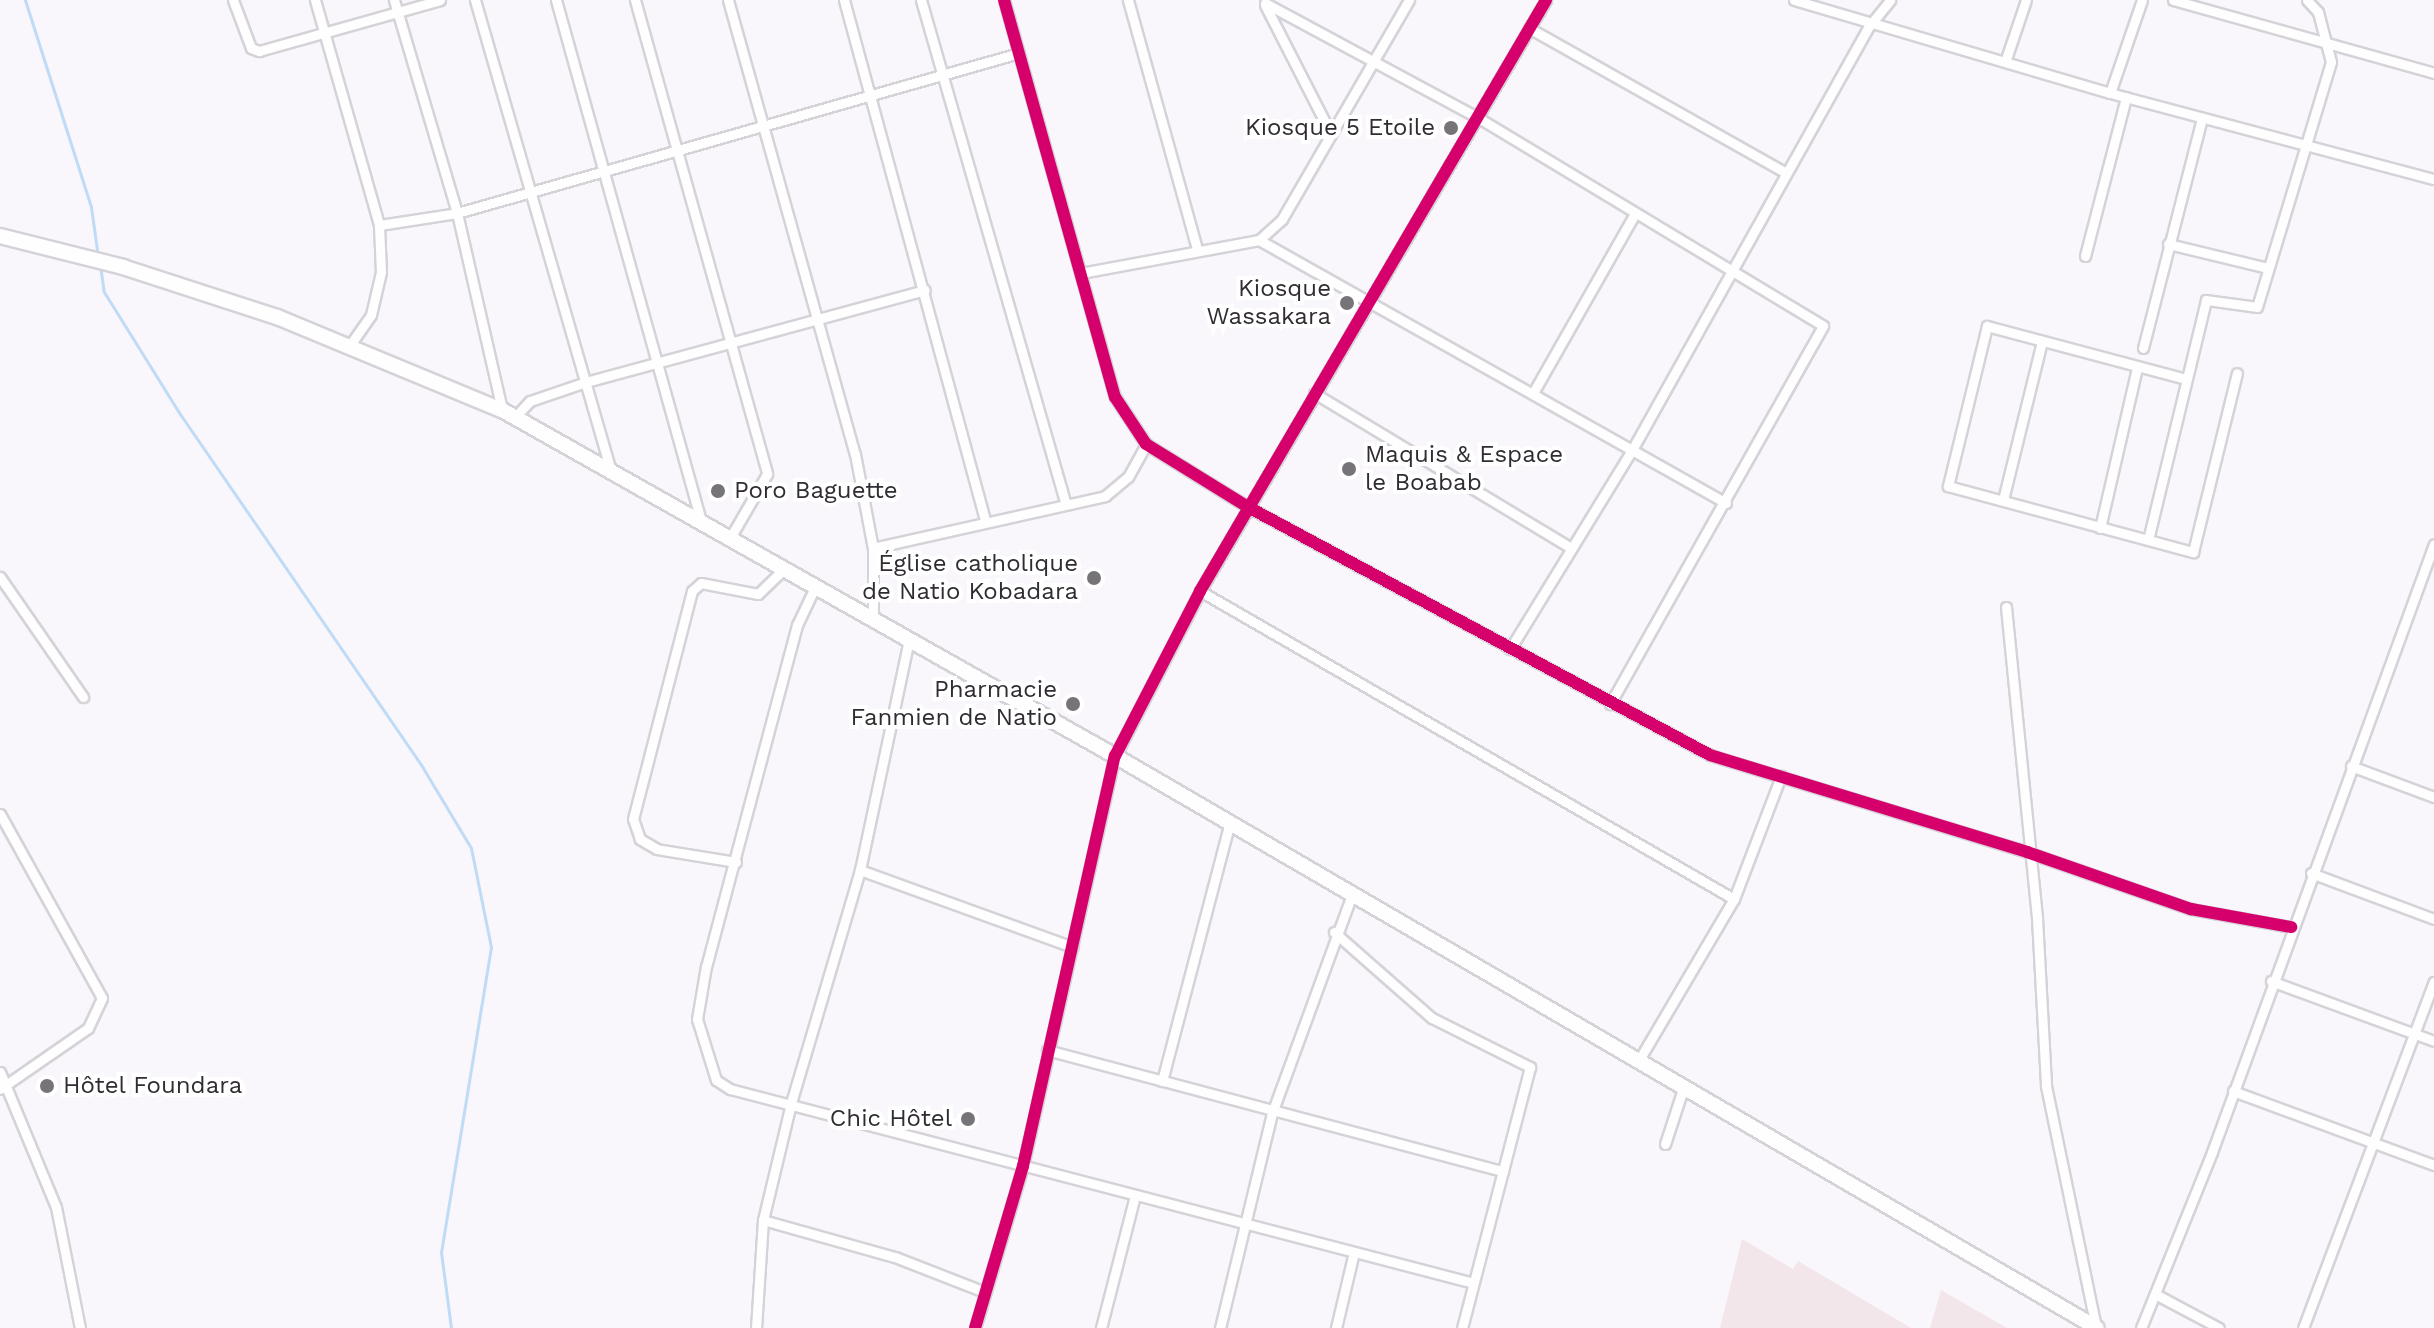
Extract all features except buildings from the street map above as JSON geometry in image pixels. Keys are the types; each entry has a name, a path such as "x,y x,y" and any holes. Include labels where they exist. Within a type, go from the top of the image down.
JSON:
{"main road":[{"path":"0,236 123,267 350,345 508,414 610,467 1230,822 2096,1328"}],"street":[{"path":"233,0 251,48 259,51 440,0"},
{"path":"315,0 379,225 381,272 371,315 350,345"},
{"path":"394,0 457,213 508,414 530,401 586,382 818,322 925,290"},
{"path":"475,0 610,467"},
{"path":"556,0 701,521"},
{"path":"635,0 679,149 767,474 730,538"},
{"path":"728,0 855,454 873,548 873,618"},
{"path":"844,0 985,520"},
{"path":"921,0 1066,505"},
{"path":"1004,0 1115,397 1146,444 1248,507 1710,755 2027,852 2191,909 2291,927"},
{"path":"1128,0 1197,249"},
{"path":"1081,273 1197,249 1259,240 1282,219 1409,0"},
{"path":"975,1328 1023,1166 1115,756 1200,591 1546,0"},
{"path":"1794,0 1870,25 2110,93 2434,179"},
{"path":"1510,649 1632,450 1870,25 1890,0"},
{"path":"2005,62 2026,0"},
{"path":"2110,93 2142,0"},
{"path":"2173,0 2330,48 2434,73"},
{"path":"2148,540 2206,300 2254,310 2331,62 2330,48 2318,12 2307,0"},
{"path":"1264,2 1477,117 1634,215 1823,326 1610,704"},
{"path":"1264,2 1331,134"},
{"path":"1529,28 1786,173"},
{"path":"379,225 457,213 1019,53"},
{"path":"2085,256 2126,97"},
{"path":"2143,348 2202,118"},
{"path":"1533,393 1634,215"},
{"path":"1259,240 1367,304 1533,393 1726,503"},
{"path":"2168,244 2268,268"},
{"path":"2186,379 1987,326 1948,486 2193,552 2237,373"},
{"path":"2003,500 2042,341"},
{"path":"2100,528 2137,368"},
{"path":"1314,393 1571,548"},
{"path":"873,548 985,520 1105,496 1128,477 1146,444"},
{"path":"2141,1328 2157,1295 2434,544"},
{"path":"736,862 657,849 640,839 633,819 692,591 701,583 758,594 785,568"},
{"path":"0,577 83,697"},
{"path":"816,585 797,625 706,966 697,1019 703,1047 716,1080 730,1089 1245,1222 1353,1256 1473,1283"},
{"path":"1200,591 1734,899"},
{"path":"2006,607 2027,852 2037,918 2046,1086 2096,1328"},
{"path":"756,1328 763,1220 791,1103 860,870 909,640"},
{"path":"2351,766 2434,797"},
{"path":"1639,1060 1734,899 1781,776"},
{"path":"1,817 102,998 88,1028 4,1087"},
{"path":"1162,1081 1230,822"},
{"path":"860,870 1073,947"},
{"path":"2311,873 2434,919"},
{"path":"1220,1328 1272,1113 1334,932 1352,894"},
{"path":"1334,932 1432,1018 1530,1067 1462,1328"},
{"path":"2271,981 2434,1041"},
{"path":"2303,1328 2434,982"},
{"path":"1047,1050 1272,1113 1503,1171"},
{"path":"0,1072 56,1207 80,1328"},
{"path":"1665,1144 1684,1086"},
{"path":"2233,1091 2434,1165"},
{"path":"1101,1328 1135,1196"},
{"path":"763,1220 895,1257 985,1292"},
{"path":"1336,1328 1353,1256"},
{"path":"2157,1295 2219,1328"}],"shaded area":[{"path":"1742,1239 1793,1269 1798,1261 1911,1328 1720,1328"},
{"path":"1941,1290 2007,1328 1930,1328"}],"waterway":[{"path":"25,0 91,207 98,257"},
{"path":"100,265 104,292 180,414 423,768 471,848 491,947 441,1252 451,1328"}],"cycle path":[{"path":"1004,0 1115,397 1146,444 1248,507 1710,755 2027,852 2191,909 2291,927"},
{"path":"975,1328 1023,1166 1115,756 1200,591 1546,0"}],"place":[{"name":"Kiosque 5 Etoile","path":"1451,128"},
{"name":"Kiosque Wassakara","path":"1347,303"},
{"name":"Maquis & Espace le Boabab","path":"1349,469"},
{"name":"Poro Baguette","path":"718,491"},
{"name":"Église catholique de Natio Kobadara","path":"1094,578"},
{"name":"Pharmacie Fanmien de Natio","path":"1073,704"},
{"name":"Hôtel Foundara","path":"47,1086"},
{"name":"Chic Hôtel","path":"968,1119"}]}
